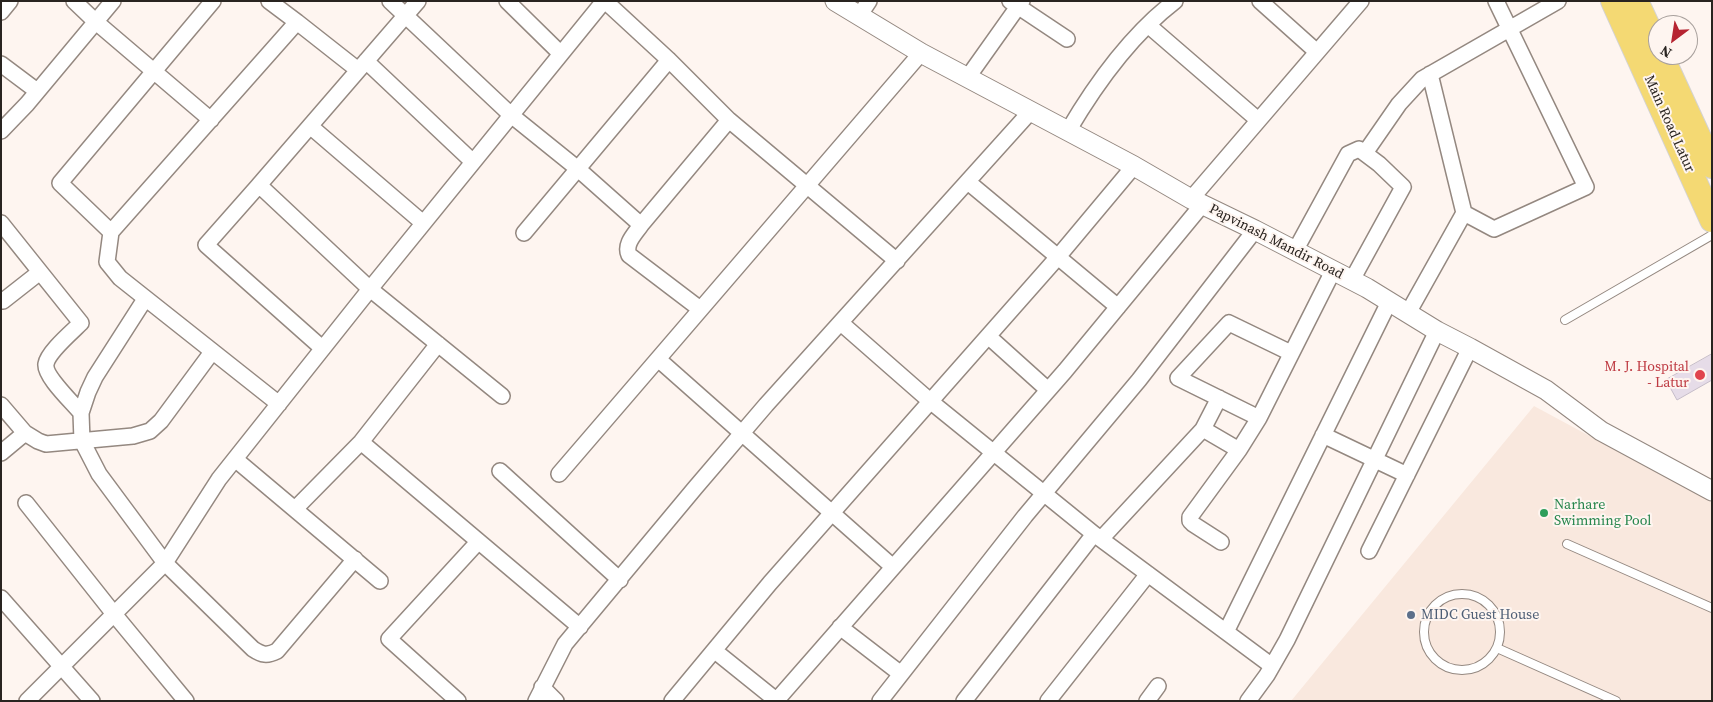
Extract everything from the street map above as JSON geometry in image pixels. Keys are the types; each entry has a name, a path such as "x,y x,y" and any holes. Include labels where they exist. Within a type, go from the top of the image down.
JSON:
{"main road":[{"name":"Main Road Latur","path":"1612,1 1712,220"},
{"path":"1636,1 1648,27"},
{"name":"Main Road Latur","path":"1666,65 1712,166"}],"street":[{"path":"1,12 10,1"},
{"path":"74,1 211,120"},
{"path":"1,131 38,91 114,1"},
{"path":"111,232 60,183 213,1"},
{"path":"269,1 362,66 473,162"},
{"path":"390,1 511,115 578,169 641,225"},
{"path":"322,348 206,245 418,1"},
{"path":"506,1 561,54"},
{"path":"27,701 165,563 219,479 322,348 605,1 669,60 729,120 897,261"},
{"name":"Papvinash Mandir Road","path":"835,1 864,9 922,53 1134,166 1196,202 1352,280 1437,331 1546,390 1601,431 1712,491"},
{"path":"1068,131 1080,109 1136,36 1175,1"},
{"path":"1260,1 1317,52"},
{"path":"715,651 776,701 1048,390 1118,307 1258,120 1361,1"},
{"path":"1464,213 1494,228 1586,187 1496,1"},
{"path":"1365,153 1399,104 1422,79 1558,1"},
{"path":"968,77 1017,3 1067,39"},
{"path":"278,404 120,278 107,262 111,232 297,22"},
{"path":"1148,25 1258,120"},
{"path":"559,474 922,53"},
{"path":"524,233 669,60"},
{"path":"1,64 38,91"},
{"path":"1408,313 1464,213 1430,74"},
{"path":"556,701 539,694 565,644 742,434 1031,111"},
{"path":"700,310 629,255 627,250 628,244 641,225 729,120"},
{"path":"310,126 423,224"},
{"path":"1295,251 1348,154 1360,150 1403,187 1352,280"},
{"path":"674,700 770,583 1057,258 1134,166"},
{"path":"968,182 1118,307"},
{"path":"259,185 370,289 502,396"},
{"path":"1,223 81,323 53,352 46,364 46,373 81,413"},
{"path":"880,701 1044,494 1139,380 1255,230"},
{"path":"1221,542 1193,524 1190,517 1239,450 1258,418 1333,270"},
{"path":"3,301 40,272"},
{"path":"145,298 95,377 88,392 81,413 82,441 99,474 165,563 253,649 260,654 268,655 277,652 355,560"},
{"path":"1226,632 1389,302"},
{"path":"1258,418 1178,378 1229,323 1291,353"},
{"path":"841,324 930,401 1044,494 1097,536 1272,666"},
{"path":"1248,701 1287,640 1437,331"},
{"path":"988,336 1048,390"},
{"path":"295,509 361,442 438,344"},
{"path":"1369,551 1470,348"},
{"path":"1,406 25,433 46,444 133,436 150,431 161,421 212,352"},
{"path":"658,359 893,567"},
{"path":"964,701 1097,536 1203,429 1220,398"},
{"path":"1203,429 1239,450"},
{"path":"1,454 25,433"},
{"path":"1323,435 1407,475"},
{"path":"361,442 580,627"},
{"path":"235,459 380,581"},
{"path":"500,471 620,580"},
{"path":"26,503 186,701"},
{"path":"458,701 389,639 478,542"},
{"path":"1048,701 1148,574"},
{"path":"1,598 7,615 62,666 92,701"},
{"path":"840,627 901,674"},
{"path":"1147,701 1158,686"}],"lane":[{"path":"1565,320 1712,235"},
{"path":"1567,544 1712,608"},
{"path":"1466,594 1483,600 1490,606 1499,622 1500,631 1497,648 1485,662 1469,669 1460,670 1442,664 1430,651 1426,642 1425,624 1428,616 1433,608 1448,597 1466,594"},
{"path":"1497,648 1616,701"}],"shaded area":[{"path":"1534,406 1712,502 1712,701 1291,701"}],"building":[{"path":"1712,354 1712,380 1677,400 1666,380"}],"place":[{"name":"M. J. Hospital - Latur","path":"1700,375"},
{"name":"Narhare Swimming Pool","path":"1544,513"},
{"name":"MIDC Guest House","path":"1411,615"}]}
